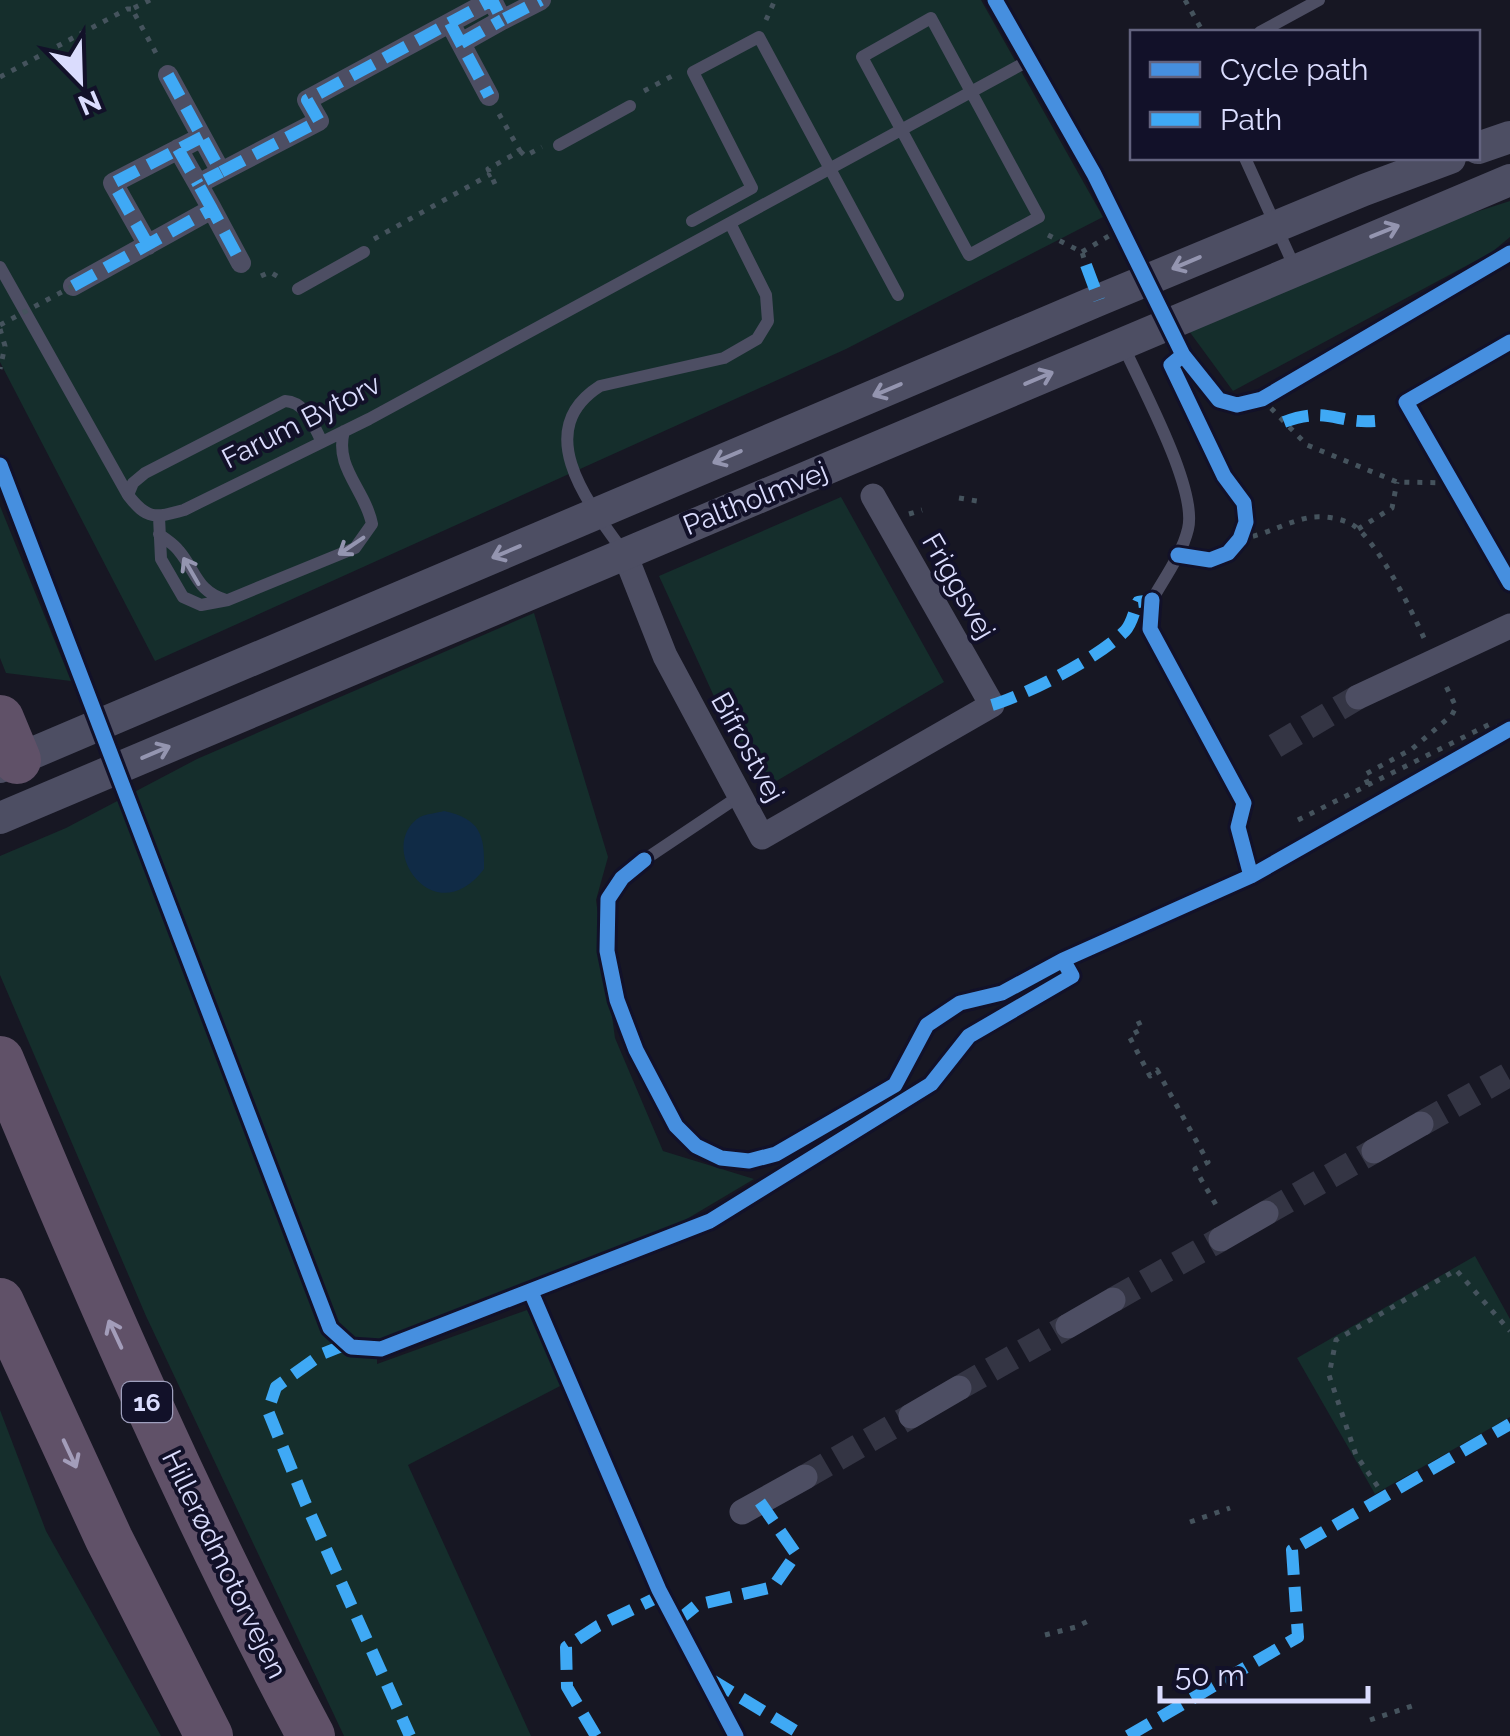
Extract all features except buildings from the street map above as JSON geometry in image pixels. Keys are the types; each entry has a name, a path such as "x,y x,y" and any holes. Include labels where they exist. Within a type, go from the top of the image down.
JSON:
{"highway":[{"name":"Hillerødmotorvejen","path":"0,1060 106,1313 192,1500 311,1736"},
{"path":"0,1302 109,1539 209,1736"}],"street":[{"path":"198,184 319,121 307,100 492,0 502,20"},
{"path":"461,43 541,0"},
{"path":"450,23 489,96"},
{"path":"168,75 221,172"},
{"path":"148,245 113,183 202,137"},
{"path":"1480,147 1510,137"},
{"path":"178,149 241,263"},
{"name":"Paltholmvej","path":"13,762 1276,226 1445,160"},
{"name":"Paltholmvej","path":"13,762 624,552 1510,180"},
{"path":"73,286 212,209"},
{"name":"Friggsvej","path":"873,496 992,706"},
{"name":"Bifrostvej","path":"624,552 665,656 762,837 992,706"},
{"path":"1358,697 1510,626"},
{"name":"Paltholmvej","path":"1,817 13,762"},
{"path":"1374,1152 1421,1124"},
{"path":"1220,1239 1266,1212"},
{"path":"1068,1326 1113,1300"},
{"path":"911,1416 959,1388"},
{"path":"742,1512 805,1476"}],"lane":[{"path":"1264,30 1319,0"},
{"path":"931,18 1038,217 969,254 901,130 862,57 931,18"},
{"path":"692,221 752,188 693,72 759,37 898,296"},
{"name":"Farum Bytorv","path":"159,517 184,510 344,432 1028,61"},
{"path":"559,145 630,106"},
{"path":"1246,160 1295,268"},
{"path":"624,552 596,513 565,440 568,422 575,408 600,386 724,358 758,339 768,321 762,283 730,223"},
{"path":"298,289 364,252"},
{"path":"0,267 128,495 141,512 159,517 161,559 183,597 200,605 228,600 355,548 365,538 372,524 369,509 342,462 340,446 344,432"},
{"path":"1122,342 1190,505 1188,528 1178,555 1152,600"},
{"path":"128,495 133,483 146,473 285,401 304,408 322,442"},
{"path":"158,534 178,550 201,588 228,600"},
{"path":"644,860 740,795"}],"path":[{"path":"0,78 150,0"},
{"path":"1185,0 1208,29"},
{"path":"132,9 168,75"},
{"path":"489,96 520,151 488,169 496,184"},
{"path":"364,252 360,246 490,174"},
{"path":"423,212 428,220"},
{"path":"1038,217 1047,234 1082,252 1086,265"},
{"path":"1082,252 1118,222 1131,246"},
{"path":"241,263 252,280 270,272 298,289"},
{"path":"0,369 5,346 0,328 73,286"},
{"path":"1279,389 1256,401 1307,445 1397,482 1457,491"},
{"path":"1444,467 1457,491"},
{"path":"1357,530 1392,508 1397,482"},
{"path":"959,498 983,502"},
{"path":"1240,539 1265,536 1306,518 1324,517 1350,523 1409,605 1456,707 1452,715 1412,749 1364,775 1368,784"},
{"path":"1178,555 1210,560 1228,552 1240,539 1246,522"},
{"path":"1292,820 1492,723 1506,731"},
{"path":"1451,763 1506,731"},
{"path":"1372,809 1402,792"},
{"path":"1292,820 1328,822"},
{"path":"1138,1021 1142,1030 1129,1036 1150,1076 1157,1070 1208,1162 1194,1169 1219,1210"},
{"path":"1385,1496 1356,1455 1329,1375 1336,1340 1456,1270 1510,1331"},
{"path":"1190,1522 1230,1508"},
{"path":"1046,1634 1090,1620"},
{"path":"1370,1720 1415,1705"}],"green space":[{"path":"0,0 981,0 1103,217 846,349 155,661 0,362"},
{"path":"1510,201 1510,237 1492,252 1233,391 1189,331 1429,227"},
{"path":"841,497 944,682 763,789 723,716 659,576"},
{"path":"0,506 71,681 6,673 0,658"},
{"path":"534,613 608,857 596,900 615,1038 663,1151 754,1179 675,1226 377,1343 377,1364 527,1310 564,1384 408,1465 531,1736 344,1736 146,1316 0,975 0,856 66,828 197,759"},
{"path":"1475,1256 1510,1319 1510,1417 1375,1494 1297,1358"},
{"path":"0,1410 46,1531 161,1736 0,1736"}],"water":[{"path":"444,811 473,824 481,837 484,857 484,869 465,887 446,893 430,889 416,879 407,864 404,847 407,830 420,817"}],"tunnel":[{"path":"1275,746 1358,697"},
{"path":"1421,1124 1510,1074"},
{"path":"1266,1213 1374,1151"},
{"path":"1113,1300 1221,1239"},
{"path":"959,1388 1068,1326"},
{"path":"805,1477 911,1416"}],"marked path":[{"path":"168,75 221,172 319,121 307,100 492,0 502,20 541,0"},
{"path":"461,43 502,20"},
{"path":"450,23 489,96"},
{"path":"148,245 113,183 202,137"},
{"path":"178,149 198,184"},
{"path":"212,209 198,184 221,172"},
{"path":"73,286 212,209 241,263"},
{"path":"1086,265 1099,300"},
{"path":"1284,422 1322,415 1375,421"},
{"path":"992,705 1043,684 1098,652 1127,628 1138,602 1152,600"},
{"path":"347,1344 322,1354 276,1387 268,1411 410,1736"},
{"path":"1128,1736 1298,1637 1292,1550 1510,1424"},
{"path":"676,1622 697,1605 773,1587 796,1554 760,1502"},
{"path":"596,1736 567,1687 566,1647 598,1626 662,1595"},
{"path":"710,1679 804,1736"}],"cycle path":[{"path":"995,0 1094,174 1183,355 1219,400 1237,405 1262,399 1510,253"},
{"path":"1510,342 1406,402 1510,583"},
{"path":"1178,555 1210,560 1228,553 1240,539 1246,522 1244,503 1224,476 1171,365 1183,355"},
{"path":"0,465 330,1328 351,1347 381,1349 710,1221 931,1084 969,1036 1072,976 1063,960 1251,876 1510,729"},
{"path":"1152,600 1150,629 1244,803 1238,827 1251,876"},
{"path":"644,860 622,878 608,899 607,951 617,1000 636,1050 676,1126 696,1146 721,1158 749,1161 776,1154 895,1085 927,1025 960,1003 1002,993 1063,960"},
{"path":"531,1292 659,1590 736,1736"}]}
